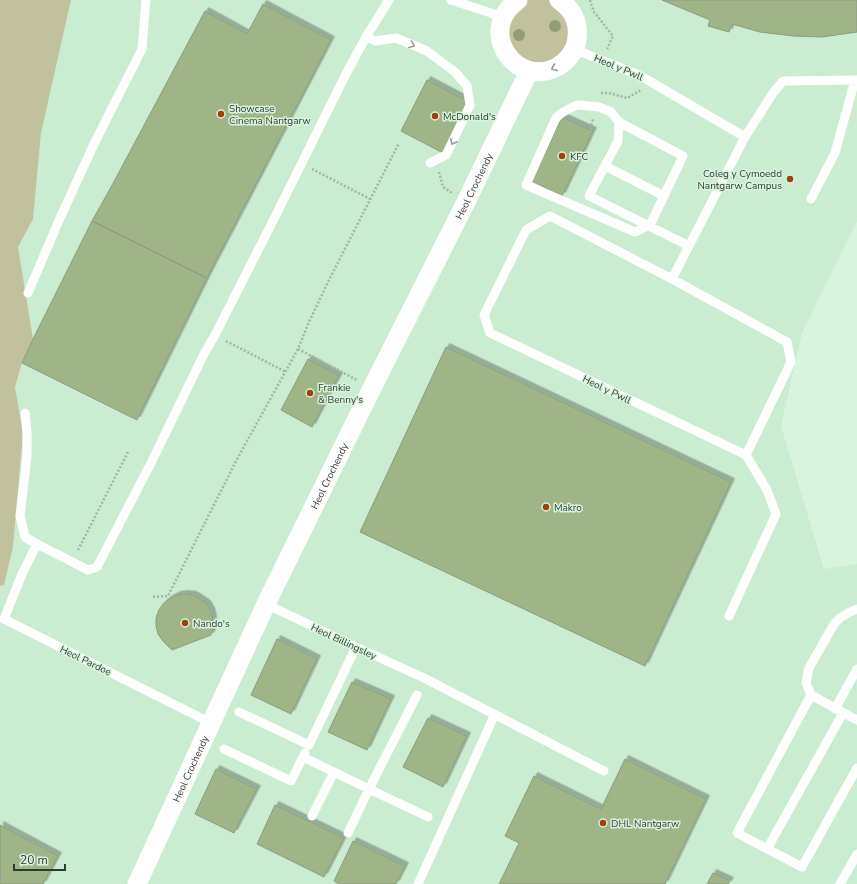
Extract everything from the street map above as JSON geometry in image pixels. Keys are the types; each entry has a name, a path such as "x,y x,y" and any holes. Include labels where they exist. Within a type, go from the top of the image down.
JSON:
{"street":[{"path":"518,0 510,6 503,17 500,30 501,44 507,56 517,65 529,71 543,72 556,68 567,60 574,49 577,37 577,25 573,14 565,4 559,0"},
{"name":"Heol Crochendy","path":"137,884 266,604 372,388 467,200 529,71"}],"lane":[{"path":"28,293 95,142 142,49 146,0"},
{"path":"26,413 27,456 20,516 25,537 88,570 97,567 152,461 204,354 215,335 347,72 388,0"},
{"path":"451,0 503,17"},
{"path":"366,37 375,41 396,38 427,51 456,73 467,86 470,104 446,155 433,162"},
{"name":"Heol y Pwll","path":"574,49 639,75 744,137"},
{"path":"672,279 744,137 773,93 783,81 856,80 835,153 811,199"},
{"path":"578,105 597,106 611,112 619,122 683,156 650,225 635,232 526,185 556,118 562,112 578,105"},
{"path":"619,122 618,141 589,196 690,246"},
{"path":"605,166 664,196"},
{"name":"Heol y Pwll","path":"550,216 672,279 787,342 791,362 746,455 490,333 484,315 526,230 550,216"},
{"path":"729,616 776,514 766,490 746,455"},
{"name":"Heol Pardoe","path":"37,544 22,574 2,623 211,723"},
{"name":"Heol Billingsley","path":"266,604 424,678 604,771"},
{"path":"857,609 840,618 834,624 810,668 806,683 811,696 857,720"},
{"path":"224,749 291,781 356,647"},
{"path":"767,849 839,711 857,669"},
{"path":"348,833 368,789 417,695"},
{"path":"811,696 737,833 802,867 857,768"},
{"path":"239,712 309,745"},
{"path":"418,884 495,714"},
{"path":"303,757 428,817"},
{"path":"312,816 334,772"},
{"path":"840,884 857,854"}],"path":[{"path":"590,0 594,12 613,36 602,60"},
{"path":"597,106 601,93 609,93 627,98 653,83"},
{"path":"153,597 168,596 236,461 298,349 327,284 399,143"},
{"path":"433,162 442,187 467,200"},
{"path":"301,164 370,199"},
{"path":"215,335 286,372"},
{"path":"298,349 372,388"},
{"path":"72,562 128,452"}],"shaded area":[{"path":"0,0 71,0 41,133 33,219 18,247 33,339 22,363 15,387 23,433 13,547 4,585 0,586"},
{"path":"71,0 857,0 857,221 802,333 781,426 824,569 857,564 857,884 0,884 0,586 4,585 13,547 23,433 15,387 22,363 33,339 18,247 33,218 41,133"},
{"path":"518,0 559,0 573,14 567,60 517,65 503,17"}],"building":[{"path":"662,0 857,0 857,32 822,37 793,36 760,32 732,24 729,32 708,26 710,20"},
{"name":"Showcase Cinema Nantgarw","path":"263,4 331,40 207,278 92,221 205,11 247,34"},
{"path":"427,80 469,102 443,153 401,131"},
{"name":"KFC","path":"562,117 593,131 562,196 532,181"},
{"path":"92,221 207,278 137,420 22,363"},
{"name":"Makro","path":"446,347 731,482 645,666 360,532"},
{"name":"Frankie & Benny's","path":"308,359 339,376 312,427 281,410"},
{"name":"Nando's","path":"177,595 193,595 207,604 211,611 213,627 211,635 172,650 158,634 156,618 163,604 169,599"},
{"path":"277,639 317,659 291,714 251,695"},
{"path":"352,682 391,699 367,750 328,732"},
{"path":"428,718 467,736 443,787 403,767"},
{"name":"DHL Nantgarw","path":"625,759 706,799 665,884 499,884 519,843 505,836 534,776 601,809"},
{"path":"216,769 257,789 234,833 195,814"},
{"path":"275,805 344,838 324,877 257,844"},
{"path":"0,825 58,856 43,884 0,884"},
{"path":"353,841 405,866 396,884 339,884 334,881"},
{"path":"713,873 730,881 728,884 707,884"}],"place":[{"name":"Showcase Cinema Nantgarw","path":"221,114"},
{"name":"McDonald's","path":"435,116"},
{"name":"KFC","path":"562,156"},
{"name":"Coleg y Cymoedd Nantgarw Campus","path":"790,179"},
{"name":"Frankie & Benny's","path":"310,393"},
{"name":"Makro","path":"546,507"},
{"name":"Nando's","path":"185,623"},
{"name":"DHL Nantgarw","path":"603,823"}]}
